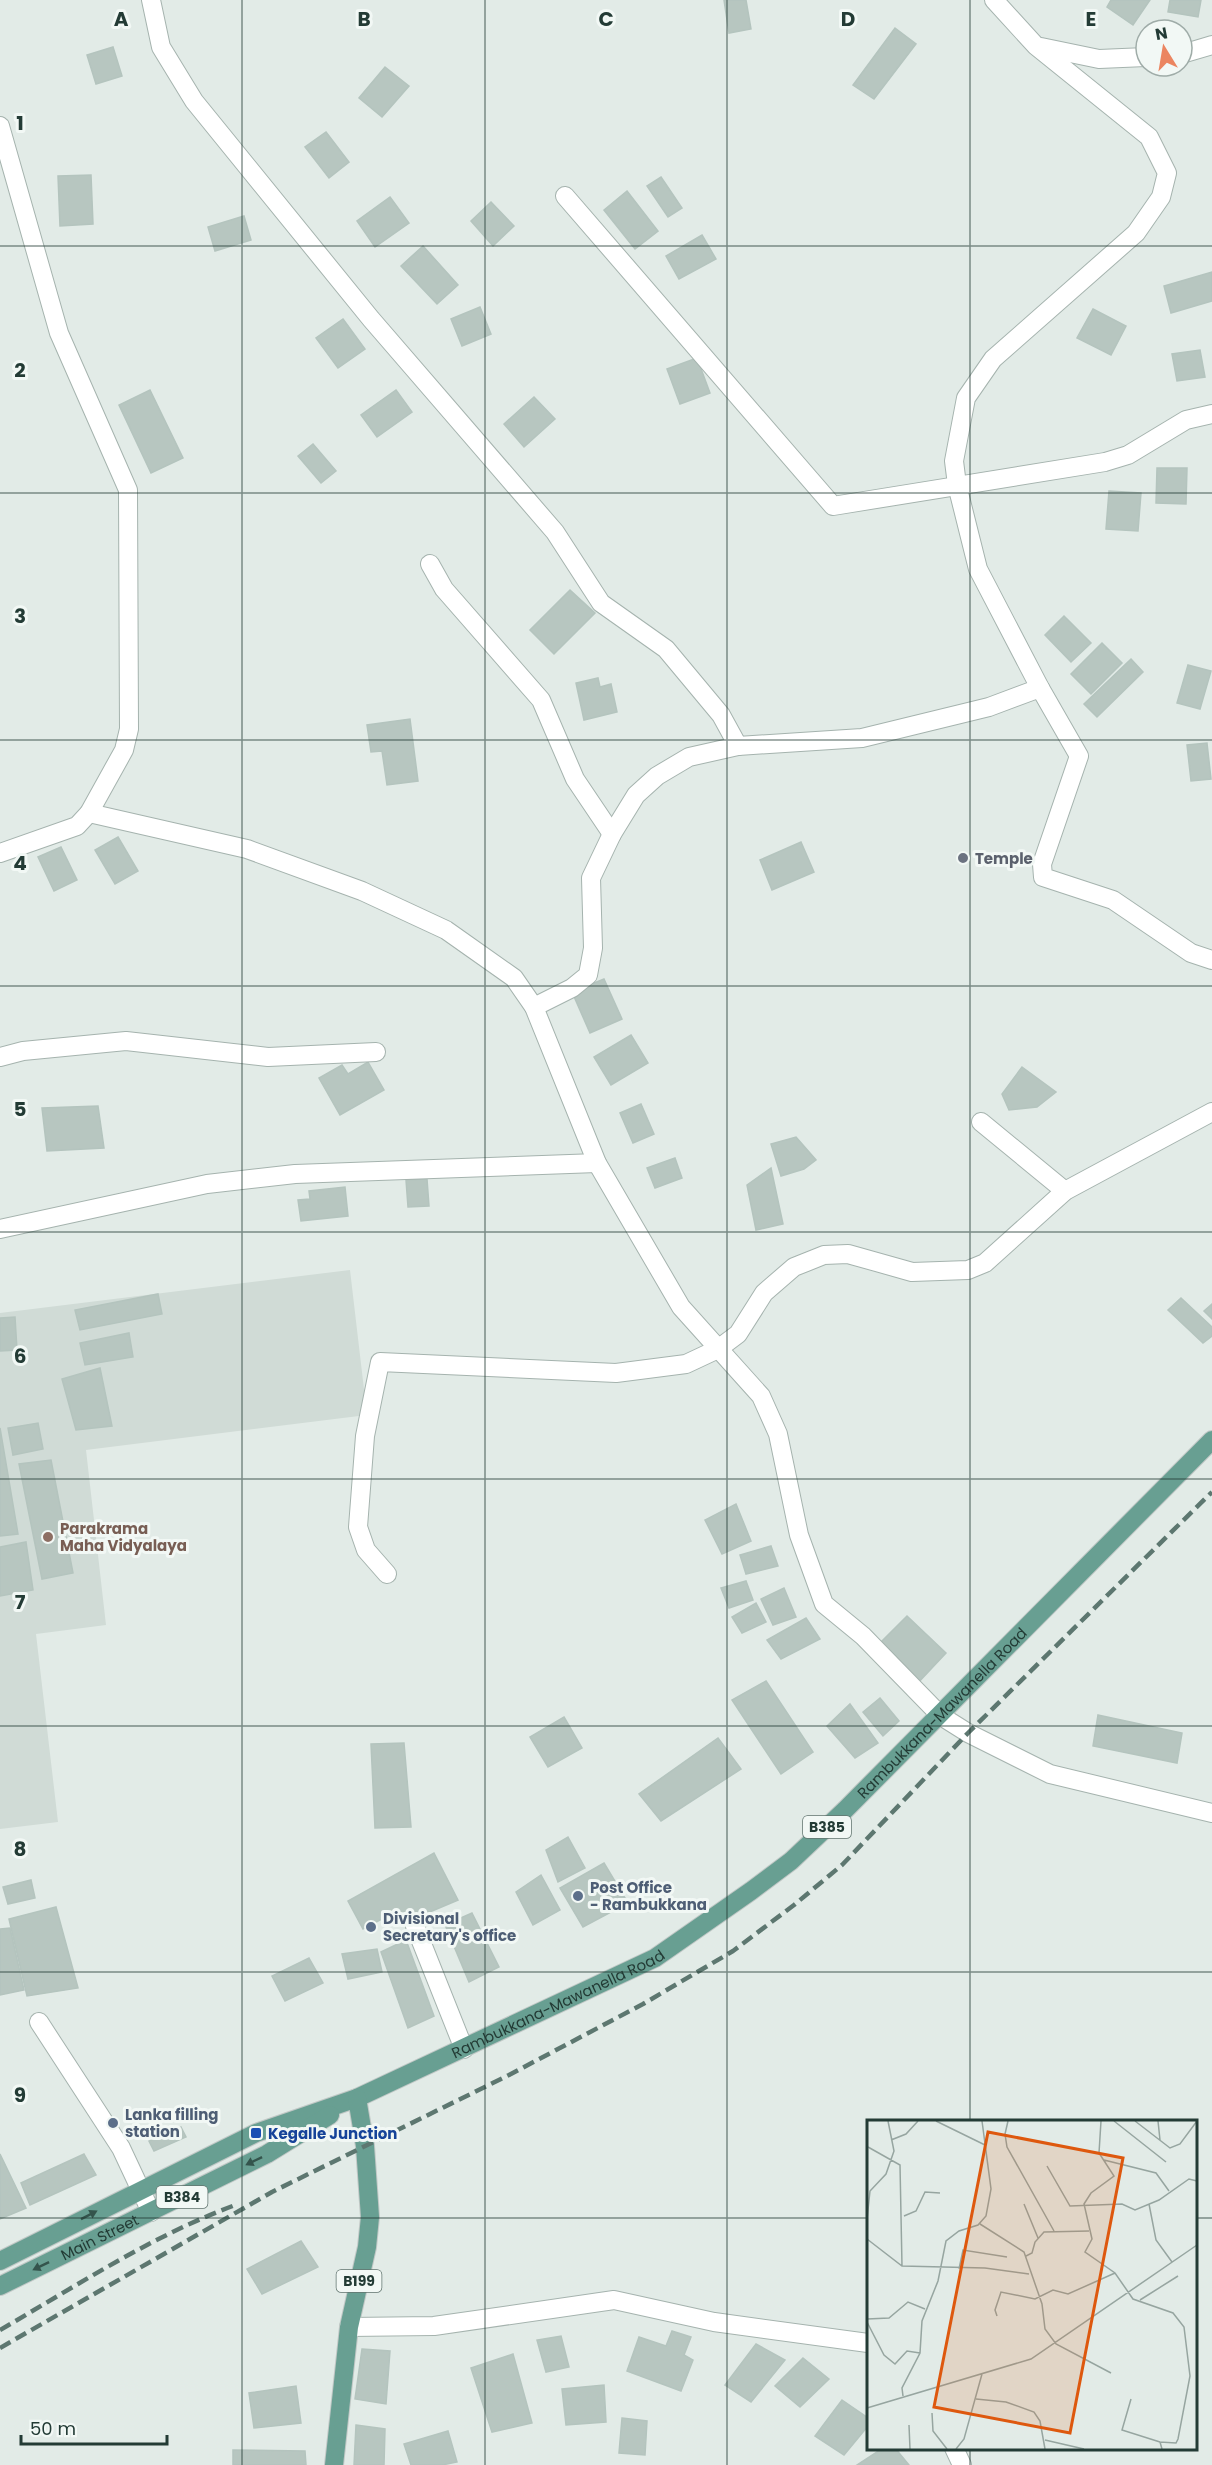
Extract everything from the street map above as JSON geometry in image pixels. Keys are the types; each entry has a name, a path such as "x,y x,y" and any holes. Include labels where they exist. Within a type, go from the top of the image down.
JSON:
{"main road":[{"name":"Rambukkana-Mawanella Road","path":"357,2098 655,1958 791,1861 941,1716 1212,1440"},
{"name":"Main Street","path":"0,2261 256,2133 357,2098"},
{"name":"Main Street","path":"0,2286 267,2154 357,2098"},
{"name":"B199","path":"334,2465 349,2327 367,2247 370,2217 365,2146 357,2098"}],"street":[{"path":"151,0 161,47 194,101 370,320 555,532 601,603 666,649 721,715 738,746"},
{"path":"994,0 1036,46 1149,137 1167,173 1161,197 1136,233 993,359 966,398 954,461 957,485 978,568 1040,688 1079,756 1042,864 1043,877 1113,900 1191,953 1212,960"},
{"path":"1194,50 1212,45"},
{"path":"1036,46 1099,59 1134,58"},
{"path":"0,126 59,333 128,490 129,729 124,750 89,813 77,826 0,853"},
{"path":"565,196 833,506 1105,462 1128,455 1186,420 1212,414"},
{"path":"430,564 444,589 541,700 575,779 612,834"},
{"path":"534,1007 572,988 588,975 593,948 591,878 612,834 636,795 657,776 689,757 738,746 862,738 989,707 1040,688"},
{"path":"89,813 247,849 362,891 446,930 514,978 534,1007 597,1163 681,1306 761,1396 778,1434 799,1535 824,1604 863,1636 941,1716 968,1733 1050,1774 1212,1813"},
{"path":"0,1057 23,1051 126,1041 268,1057 376,1052"},
{"path":"387,1574 366,1550 358,1527 365,1436 380,1362 616,1373 686,1364 718,1349 738,1334 764,1293 794,1267 824,1255 848,1254 912,1272 968,1270 985,1263 1065,1191 1212,1112"},
{"path":"981,1122 1065,1191"},
{"path":"0,1229 207,1184 284,1175 597,1163"},
{"path":"415,1926 464,2049"},
{"path":"39,2022 121,2148 151,2212"},
{"path":"349,2327 434,2326 614,2300 714,2322 867,2343"},
{"path":"955,2450 962,2465"}],"shaded area":[{"name":"Parakrama Maha Vidyalaya","path":"350,1270 367,1415 86,1450 106,1625 36,1634 58,1822 0,1829 0,1313"}],"building":[{"path":"724,0 746,0 751,29 729,33"},
{"path":"1111,0 1150,0 1138,18 1134,18 1133,25 1107,7"},
{"path":"1170,0 1201,0 1198,17 1168,12"},
{"path":"895,28 916,44 874,99 853,85"},
{"path":"113,47 122,76 96,84 87,55"},
{"path":"385,67 409,86 382,117 359,98"},
{"path":"326,132 349,162 329,178 305,147"},
{"path":"91,175 93,224 60,226 58,176"},
{"path":"661,177 682,208 668,217 647,186"},
{"path":"627,191 658,231 635,249 604,210"},
{"path":"390,197 409,223 375,247 357,221"},
{"path":"491,202 514,226 493,246 471,221"},
{"path":"244,216 251,240 215,251 208,227"},
{"path":"702,235 716,259 679,279 666,256"},
{"path":"423,246 458,285 437,304 401,266"},
{"path":"1212,272 1212,301 1171,313 1164,286"},
{"path":"480,307 491,334 462,346 451,319"},
{"path":"1093,309 1126,326 1111,355 1077,338"},
{"path":"343,319 365,349 338,368 316,338"},
{"path":"1200,350 1205,377 1177,381 1172,354"},
{"path":"697,358 710,393 680,404 667,369"},
{"path":"150,390 183,458 151,473 119,405"},
{"path":"396,390 412,412 377,437 361,415"},
{"path":"534,397 555,419 524,447 504,424"},
{"path":"313,444 336,471 321,483 298,456"},
{"path":"1157,468 1187,468 1186,504 1156,503"},
{"path":"1109,491 1141,493 1138,531 1106,529"},
{"path":"570,590 595,613 554,654 530,630"},
{"path":"1064,616 1091,643 1071,662 1045,635"},
{"path":"1102,643 1122,663 1091,694 1071,674"},
{"path":"1131,659 1143,672 1097,717 1084,704"},
{"path":"1188,665 1211,671 1200,709 1177,703"},
{"path":"598,678 600,687 611,684 617,712 584,720 576,683"},
{"path":"410,719 418,781 387,785 382,751 371,752 367,725"},
{"path":"1207,743 1211,779 1191,781 1187,745"},
{"path":"118,837 138,871 115,884 95,850"},
{"path":"801,842 814,872 772,890 760,860"},
{"path":"61,847 77,880 54,891 38,857"},
{"path":"604,979 622,1019 590,1033 572,992"},
{"path":"631,1035 648,1063 611,1085 594,1057"},
{"path":"368,1062 384,1090 340,1115 319,1078 342,1065 348,1074"},
{"path":"1022,1067 1056,1092 1037,1107 1009,1110 1002,1094"},
{"path":"641,1104 654,1134 633,1143 620,1113"},
{"path":"98,1106 104,1148 47,1151 42,1108"},
{"path":"796,1137 816,1160 804,1169 781,1176 771,1144"},
{"path":"675,1158 682,1178 655,1188 647,1168"},
{"path":"771,1168 783,1224 756,1230 747,1185"},
{"path":"427,1179 429,1206 408,1207 406,1180"},
{"path":"345,1187 348,1216 301,1221 298,1200 310,1199 309,1191"},
{"path":"158,1294 162,1314 80,1330 75,1310"},
{"path":"1181,1298 1212,1327 1212,1336 1203,1343 1168,1310"},
{"path":"1212,1304 1212,1319 1204,1311"},
{"path":"15,1317 17,1350 0,1351 0,1318"},
{"path":"129,1333 133,1357 85,1365 80,1343"},
{"path":"100,1368 112,1426 76,1430 62,1379"},
{"path":"38,1423 43,1449 13,1455 8,1428"},
{"path":"0,1428 18,1534 0,1536"},
{"path":"51,1460 73,1573 42,1579 19,1464"},
{"path":"736,1504 751,1541 722,1554 705,1520"},
{"path":"26,1542 33,1590 0,1596 0,1547"},
{"path":"771,1546 778,1566 746,1574 740,1555"},
{"path":"746,1581 753,1600 729,1608 721,1588"},
{"path":"784,1588 796,1617 773,1625 761,1599"},
{"path":"756,1603 766,1622 742,1633 732,1617"},
{"path":"907,1616 946,1653 917,1684 880,1643"},
{"path":"806,1618 820,1639 781,1659 767,1640"},
{"path":"766,1681 813,1752 781,1774 732,1700"},
{"path":"880,1698 899,1721 883,1736 863,1712"},
{"path":"850,1704 878,1743 855,1758 827,1726"},
{"path":"1098,1715 1182,1733 1177,1763 1093,1746"},
{"path":"564,1717 582,1748 548,1767 530,1737"},
{"path":"718,1738 741,1769 661,1821 639,1794"},
{"path":"404,1743 411,1827 375,1828 371,1744"},
{"path":"568,1837 585,1868 558,1882 546,1850"},
{"path":"434,1853 458,1900 406,1922 399,1910 363,1929 348,1901"},
{"path":"604,1863 628,1903 583,1927 560,1888"},
{"path":"541,1875 560,1910 533,1925 516,1892"},
{"path":"31,1880 35,1898 8,1904 3,1887"},
{"path":"56,1907 78,1988 27,1996 9,1919"},
{"path":"472,1913 499,1967 469,1982 445,1925"},
{"path":"10,1928 24,1990 0,1995 0,1929"},
{"path":"406,1940 434,2016 408,2028 381,1952"},
{"path":"377,1949 382,1972 348,1979 342,1954"},
{"path":"309,1958 323,1983 285,2001 272,1976"},
{"path":"181,2127 186,2137 154,2151 149,2141"},
{"path":"0,2154 26,2208 0,2219"},
{"path":"84,2154 96,2175 30,2205 21,2183"},
{"path":"301,2241 318,2267 262,2294 247,2269"},
{"path":"672,2331 691,2337 684,2355 693,2360 681,2391 627,2371 639,2337 666,2346"},
{"path":"561,2336 569,2367 546,2372 537,2340"},
{"path":"756,2344 785,2360 751,2402 725,2385"},
{"path":"362,2349 390,2351 386,2404 355,2399"},
{"path":"513,2354 532,2423 492,2432 471,2368"},
{"path":"803,2358 829,2379 800,2407 775,2386"},
{"path":"604,2385 606,2422 566,2425 562,2389"},
{"path":"296,2386 301,2423 254,2428 249,2393"},
{"path":"842,2400 867,2417 867,2427 844,2455 815,2436"},
{"path":"622,2418 647,2421 645,2455 619,2453"},
{"path":"356,2425 385,2429 384,2465 354,2465"},
{"path":"448,2431 457,2462 442,2465 411,2465 404,2444"},
{"path":"233,2450 305,2451 306,2465 233,2465"},
{"path":"880,2450 897,2450 909,2465 857,2465"}],"railway":[{"path":"0,2348 272,2192 509,2075 643,2004 733,1951 842,1865 968,1733 1212,1492"},
{"path":"0,2330 176,2230 238,2204"}],"place":[{"name":"Temple","path":"963,858"},
{"name":"Parakrama Maha Vidyalaya","path":"48,1537"},
{"name":"Post Office - Rambukkana","path":"578,1896"},
{"name":"Divisional Secretary's office","path":"371,1927"},
{"name":"Lanka filling station","path":"113,2123"},
{"name":"Kegalle Junction","path":"256,2133"}]}
